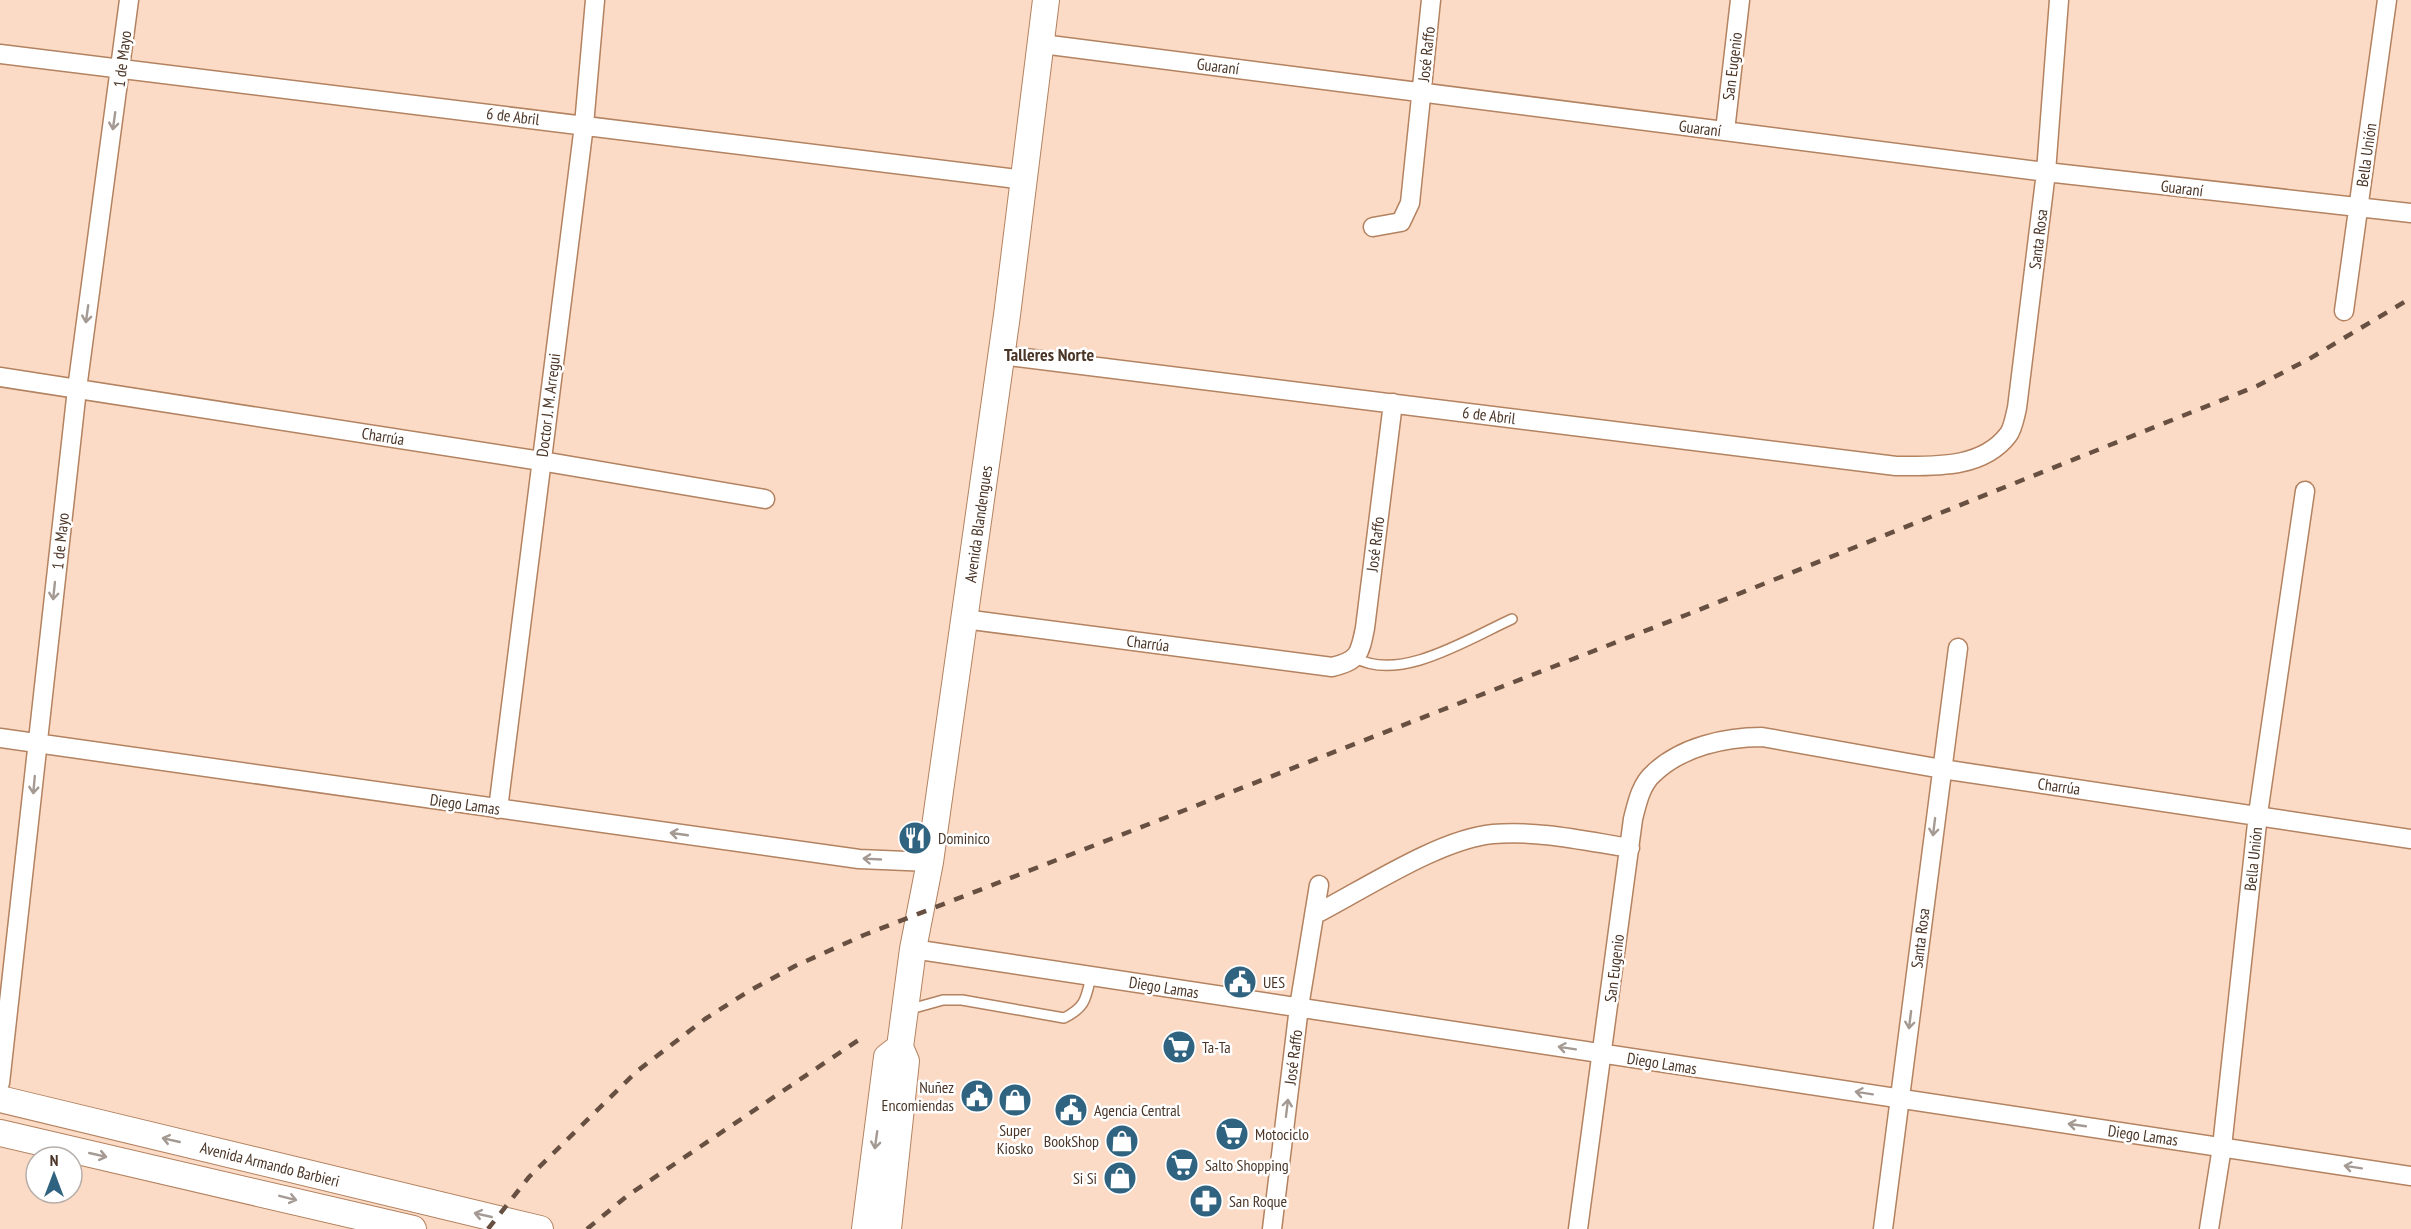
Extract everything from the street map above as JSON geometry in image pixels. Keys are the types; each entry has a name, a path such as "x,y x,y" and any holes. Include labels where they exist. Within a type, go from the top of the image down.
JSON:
{"street":[{"name":"1 de Mayo","path":"0,1083 29,838 37,743 77,389 129,0"},
{"name":"Doctor J. M. Arregui","path":"498,809 584,125 595,0"},
{"name":"Avenida Blandengues","path":"888,1229 906,1061 900,1047 914,949 930,862 1002,355 1047,0"},
{"name":"José Raffo","path":"1373,227 1401,222 1410,203 1431,0"},
{"name":"San Eugenio","path":"1725,131 1740,0"},
{"name":"Santa Rosa","path":"1976,460 2009,434 2017,408 2046,172 2059,0"},
{"name":"Bella Unión","path":"2344,310 2387,0"},
{"name":"Guaraní","path":"1042,44 2046,172 2358,209 2411,213"},
{"name":"6 de Abril","path":"0,54 121,71 584,125 1025,180"},
{"name":"6 de Abril","path":"1002,355 1896,466 1935,466 1976,460"},
{"name":"Charrúa","path":"0,377 541,460 765,499"},
{"name":"José Raffo","path":"1356,658 1365,628 1393,403"},
{"name":"Bella Unión","path":"2210,1229 2222,1147 2258,814 2305,491"},
{"name":"Charrúa","path":"964,619 1332,667 1356,658"},
{"name":"Santa Rosa","path":"1883,1229 1958,648"},
{"name":"Charrúa","path":"1709,745 1736,737 1762,737 1942,769 2258,814 2411,839"},
{"name":"Diego Lamas","path":"0,738 859,859 930,862"},
{"name":"San Eugenio","path":"1578,1229 1638,796 1652,774 1675,757 1709,745"},
{"path":"1314,915 1430,854 1491,834 1528,833 1630,848"},
{"name":"José Raffo","path":"1272,1229 1299,1007 1319,885"},
{"name":"Diego Lamas","path":"914,949 2411,1176"},
{"name":"Avenida Blandengues","path":"865,1229 888,1057 900,1047"},
{"name":"Avenida Armando Barbieri","path":"0,1099 540,1229"},
{"name":"Avenida Armando Barbieri","path":"0,1132 413,1229"}],"lane":[{"path":"1356,658 1374,666 1400,665 1453,646 1512,618"},
{"path":"905,1010 943,1000 962,1000 1064,1018 1077,1012 1085,1001 1090,975"}],"railway":[{"path":"488,1229 529,1177 636,1072 705,1019 795,966 864,935 1686,615 2257,386 2309,359 2411,298"},
{"path":"587,1229 627,1196 860,1039"}],"place":[{"name":"Dominico","path":"915,838"},
{"name":"UES","path":"1240,982"},
{"name":"Ta-Ta","path":"1179,1047"},
{"name":"Nuñez Encomiendas","path":"977,1096"},
{"name":"Super Kiosko","path":"1015,1100"},
{"name":"Agencia Central","path":"1071,1110"},
{"name":"Motociclo","path":"1232,1134"},
{"name":"BookShop","path":"1122,1141"},
{"name":"Salto Shopping","path":"1182,1165"},
{"name":"Si Si","path":"1120,1178"},
{"name":"San Roque","path":"1206,1201"}],"district":[{"name":"Talleres Norte","path":"1049,355"}]}
